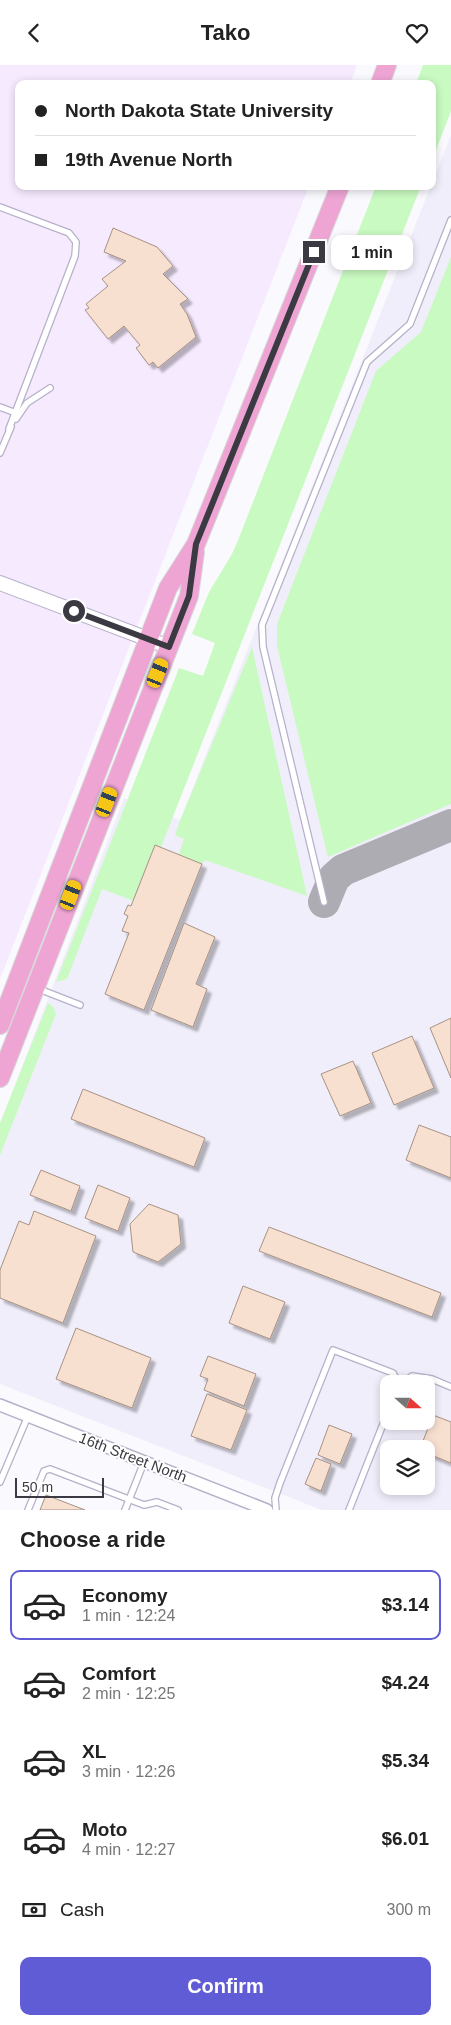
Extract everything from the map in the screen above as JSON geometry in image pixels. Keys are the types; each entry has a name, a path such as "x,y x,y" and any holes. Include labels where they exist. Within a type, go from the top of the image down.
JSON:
{"main road":[{"path":"381,80 387,65"},
{"path":"0,1025 150,640 168,588 196,544 338,190"},
{"path":"0,1078 34,987 189,596 196,544"}],"street":[{"path":"0,583 169,647"},
{"name":"16th Street North","path":"0,1405 267,1510"}],"lane":[{"path":"0,207 69,233 76,242 75,256 0,453"},
{"path":"324,902 263,647 262,625 367,362 410,324 451,221"},
{"path":"9,429 27,403 50,388"},
{"path":"0,407 16,413"},
{"path":"34,987 80,1005"},
{"path":"276,1510 275,1498 280,1483 332,1349 394,1375"},
{"path":"435,1380 451,1387"},
{"path":"0,1482 28,1416"},
{"path":"349,1510 381,1430"},
{"path":"125,1510 144,1462"},
{"path":"28,1510 44,1471 50,1469 145,1507 157,1502 178,1510"}],"shaded area":[{"path":"0,65 357,65 351,80 15,80 15,190 307,190 0,979"},
{"path":"451,135 451,1510 322,1510 0,1384 0,1125 124,798 180,820 429,190 436,190 436,173"}],"green space":[{"path":"423,65 451,65 451,111 436,150 436,80 417,80"},
{"path":"374,190 419,190 139,903 102,889 67,979 56,982 179,668 203,676 215,643 192,634 209,592 232,554"},
{"path":"451,257 451,804 328,857 277,646 277,624 376,371 421,332"},
{"path":"252,647 307,896 205,860 202,864 179,854 184,839 175,835"},
{"path":"48,1003 54,1008 56,1014 0,1155 0,1123"}],"building":[{"path":"113,228 157,247 173,266 163,274 188,299 180,304 187,314 196,337 158,368 153,362 149,365 136,348 140,345 124,326 108,339 85,310 89,308 86,304 108,286 102,279 126,261 104,252"},
{"path":"155,845 202,864 144,1010 105,994 129,933 122,931 128,916 124,914 128,905 131,906"},
{"path":"184,923 215,937 196,984 207,989 193,1027 151,1010"},
{"path":"451,1018 451,1078 430,1028"},
{"path":"412,1036 434,1088 394,1105 372,1053"},
{"path":"353,1061 371,1103 340,1116 321,1074"},
{"path":"83,1089 205,1138 194,1167 71,1119"},
{"path":"419,1125 451,1137 451,1178 406,1160"},
{"path":"41,1170 80,1186 71,1211 30,1195"},
{"path":"98,1185 130,1198 118,1231 85,1218"},
{"path":"149,1204 178,1215 181,1244 158,1262 133,1252 130,1224"},
{"path":"34,1211 96,1236 63,1323 0,1298 0,1270 19,1221 29,1225"},
{"path":"269,1227 441,1293 432,1317 259,1251"},
{"path":"243,1286 285,1302 270,1339 229,1323"},
{"path":"76,1328 151,1358 132,1408 56,1379"},
{"path":"208,1356 256,1374 244,1406 204,1390 208,1379 200,1376"},
{"path":"207,1394 247,1410 231,1450 191,1436"},
{"path":"435,1416 451,1422 451,1463 435,1457 435,1440 423,1440 427,1430 435,1430"},
{"path":"329,1425 352,1434 340,1464 318,1455"},
{"path":"316,1458 331,1464 321,1491 305,1484"},
{"path":"46,1495 85,1510 40,1510"}],"taxiway":[{"path":"324,902 334,878 343,870 451,825"}],"route":[{"path":"74,611 169,647 189,596 196,544 314,252"}]}
